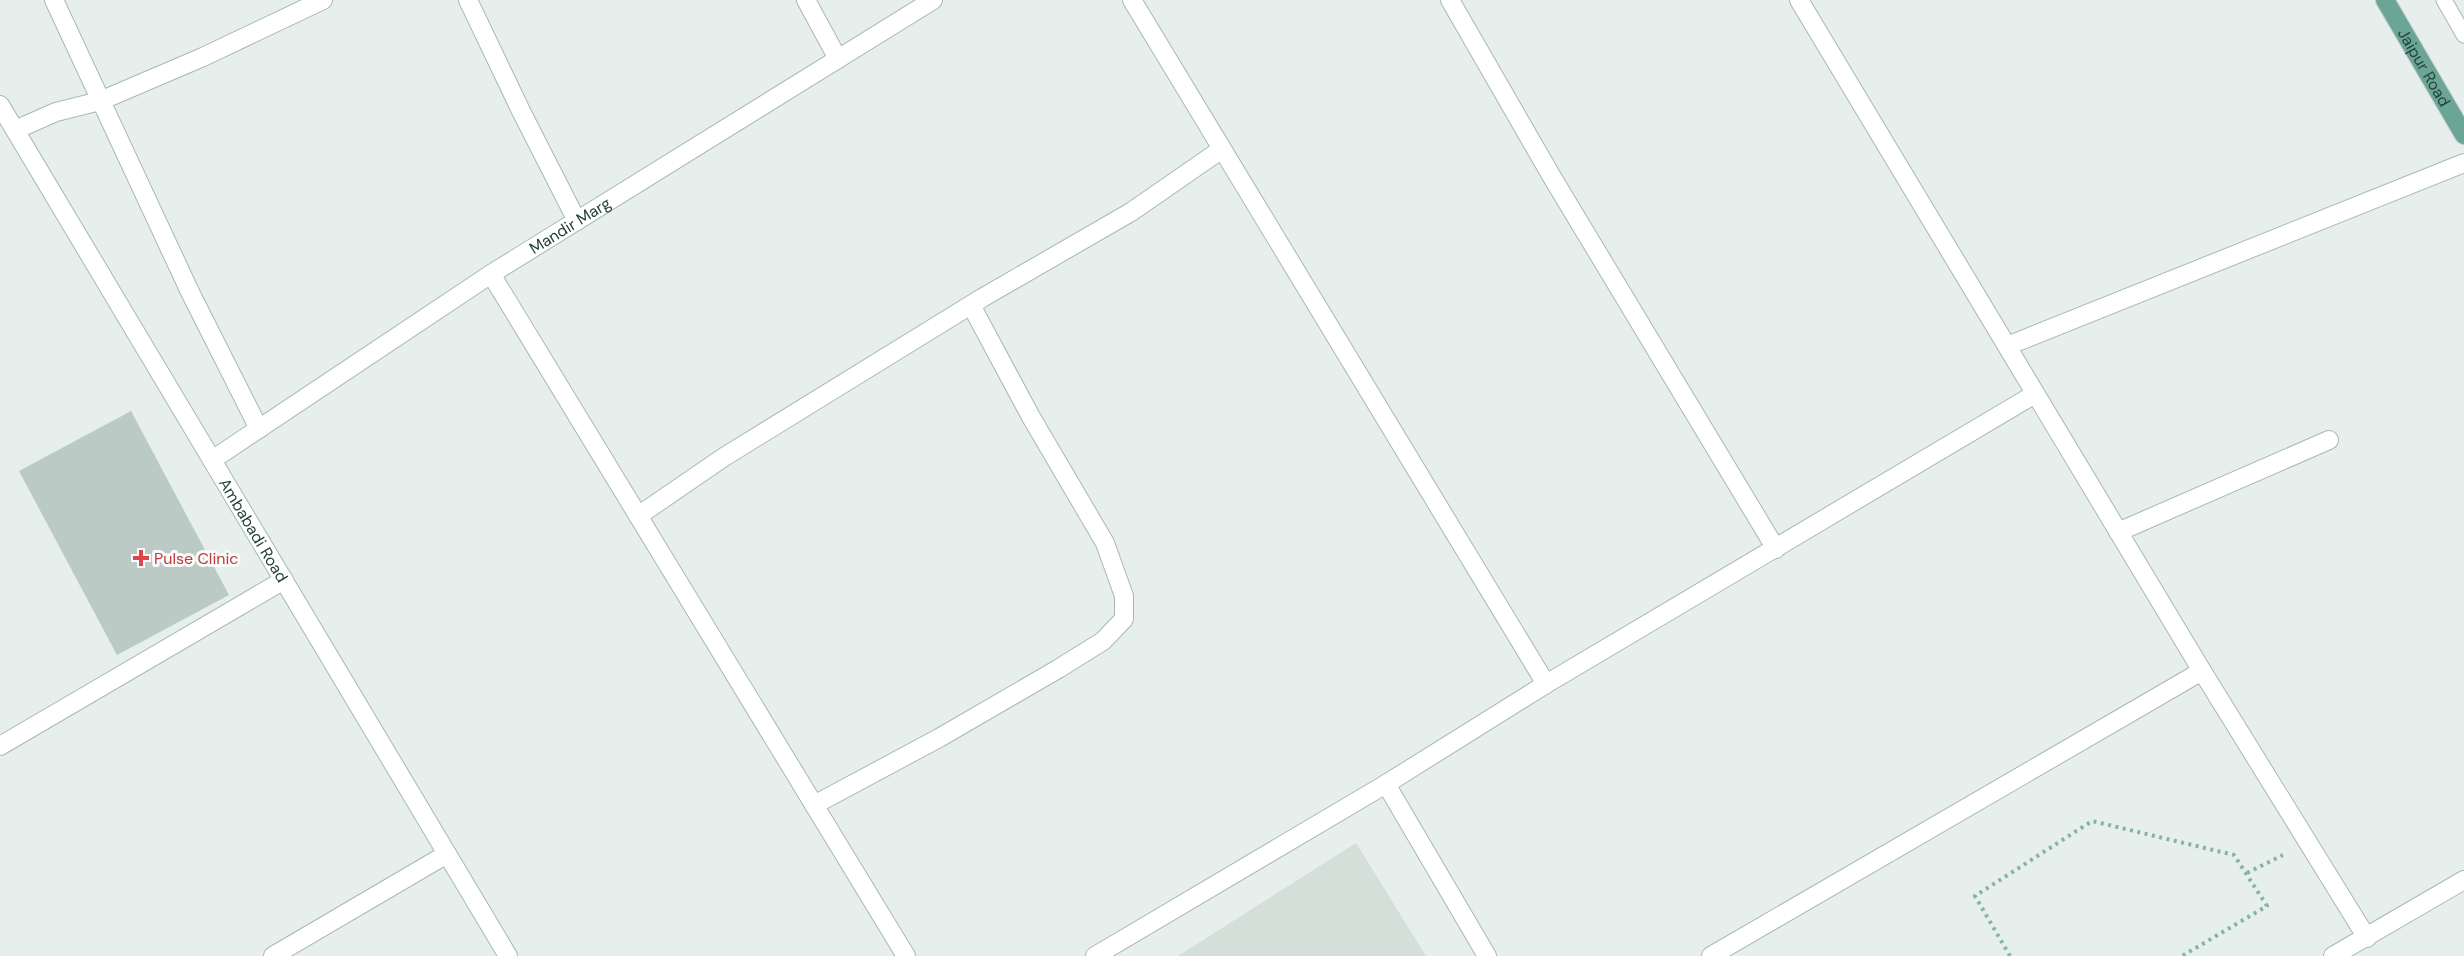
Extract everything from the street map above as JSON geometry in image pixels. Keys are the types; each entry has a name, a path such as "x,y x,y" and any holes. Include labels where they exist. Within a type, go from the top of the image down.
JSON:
{"main road":[{"name":"Jaipur Road","path":"2385,0 2464,135"}],"street":[{"path":"54,0 190,292 259,429"},
{"path":"15,130 56,112 100,101 203,57 322,0"},
{"path":"468,0 577,221"},
{"path":"806,0 838,59"},
{"name":"Mandir Marg","path":"212,460 491,274 933,0"},
{"path":"1132,0 1546,684"},
{"path":"1450,0 1552,177 1776,549"},
{"path":"1799,0 2202,671 2367,938"},
{"name":"Ambabadi Road","path":"0,105 508,956"},
{"path":"638,516 724,457 971,305 1131,212 1222,149"},
{"path":"2007,346 2464,163"},
{"path":"491,274 906,956"},
{"path":"814,805 939,738 1058,669 1103,641 1124,619 1124,596 1105,543 1031,417 971,305"},
{"path":"1095,956 1386,784 1546,684 2036,394"},
{"path":"2118,532 2329,440"},
{"path":"0,745 284,580"},
{"path":"1711,956 2202,671"},
{"path":"1386,784 1487,956"},
{"path":"273,956 447,854"},
{"path":"2333,956 2464,880"}],"lane":[{"path":"2444,0 2464,35"}],"path":[{"path":"2010,956 1975,896 2092,822 2234,855 2247,873 2267,906 2182,956"},
{"path":"2247,873 2308,843"}],"shaded area":[{"path":"1356,843 1426,956 1178,956"}],"building":[{"path":"131,411 229,595 117,655 19,471"}],"place":[{"name":"Pulse Clinic","path":"141,558"}]}
